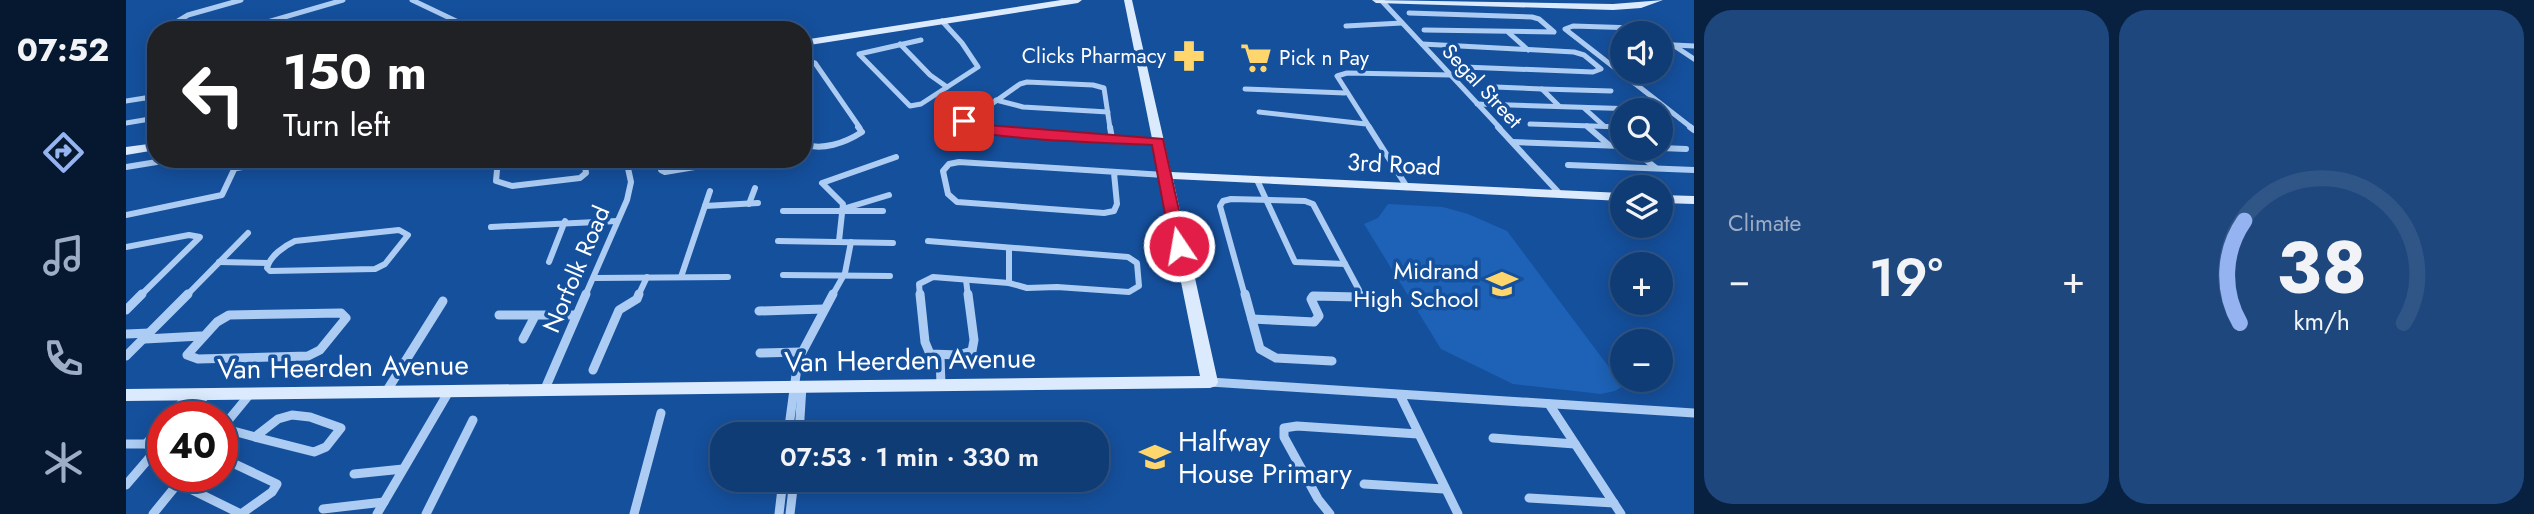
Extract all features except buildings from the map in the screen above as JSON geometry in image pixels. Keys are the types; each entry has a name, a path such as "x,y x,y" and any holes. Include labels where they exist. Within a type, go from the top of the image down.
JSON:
{"street":[{"path":"178,21 241,0"},
{"path":"271,21 343,0"},
{"path":"412,0 456,21"},
{"path":"812,42 1078,0"},
{"path":"1128,0 1210,382"},
{"path":"1378,0 1621,7 1649,4 1659,0"},
{"name":"Segal Street","path":"1378,0 1560,194"},
{"path":"1409,13 1532,17 1539,19 1554,32 1424,30"},
{"path":"921,40 864,51 860,55 907,105 921,104 978,67 962,43 942,22"},
{"path":"1346,26 1402,23"},
{"path":"1610,27 1565,27 1566,31 1610,65"},
{"path":"1508,33 1528,50"},
{"path":"900,44 930,75 947,87"},
{"path":"1422,44 1580,53 1601,70 1462,67 1444,51 1445,47"},
{"path":"1673,45 1694,46"},
{"path":"1673,45 1694,59"},
{"path":"812,60 862,132 816,148 812,147"},
{"path":"1407,187 1337,78 1342,73 1451,75"},
{"path":"1112,139 1105,90 1093,85 1024,83 961,125 1052,136 1112,139 1158,141"},
{"path":"1635,84 1694,130"},
{"path":"1495,87 1611,91"},
{"path":"1245,89 1345,93"},
{"path":"1542,89 1559,106"},
{"path":"126,101 147,99"},
{"path":"996,100 1023,107 1108,112"},
{"path":"1477,104 1610,108"},
{"path":"1583,107 1605,127"},
{"path":"1259,112 1366,124"},
{"path":"126,123 147,120"},
{"path":"1530,124 1610,127"},
{"path":"1587,126 1610,146"},
{"path":"1513,142 1610,146"},
{"path":"126,150 147,147"},
{"path":"1673,148 1686,149"},
{"path":"839,241 842,202 823,184 824,181 895,157"},
{"path":"1647,161 1657,169"},
{"path":"1114,173 1117,204 1114,211 1104,213 962,204 952,200 948,194 943,172 949,164 959,162 1164,175"},
{"path":"126,167 147,164"},
{"path":"1568,165 1694,170"},
{"path":"126,215 222,195 237,168"},
{"path":"497,168 496,181 512,186 580,178 586,173 585,168"},
{"name":"Norfolk Road","path":"544,391 627,200 631,182 628,168"},
{"path":"661,168 666,172 689,168"},
{"name":"3rd Road","path":"1164,175 1610,196"},
{"path":"1257,180 1295,262 1345,264"},
{"path":"750,204 755,188"},
{"path":"681,277 710,191"},
{"path":"842,210 890,195"},
{"path":"1252,319 1312,322 1319,317 1311,299 1314,296 1358,299 1359,290 1316,206 1305,201 1231,199 1223,201 1220,206 1260,349 1276,358 1332,361"},
{"path":"1673,199 1694,200"},
{"path":"705,206 758,204"},
{"path":"783,211 883,211"},
{"path":"491,227 617,221"},
{"path":"549,262 565,222"},
{"path":"219,262 268,263 286,245 295,241 399,230 408,234 385,264 375,269 270,271 267,268 268,263"},
{"path":"126,356 248,233"},
{"path":"126,247 188,235 200,237 126,310"},
{"path":"778,241 893,243"},
{"path":"928,241 1128,257 1136,260 1139,286 1132,291 1121,292 1057,287 1023,288 1009,283 966,280 927,278 919,284 926,348 930,354 966,354 974,346 966,280"},
{"path":"799,422 801,352 844,276 851,242"},
{"path":"1009,248 1009,283"},
{"path":"783,275 890,276"},
{"path":"593,370 619,310 637,299 647,277"},
{"path":"594,278 728,277"},
{"path":"386,393 443,301"},
{"path":"758,311 824,309"},
{"path":"126,334 201,336 220,319 235,314 341,313 346,316 320,350 308,356 188,357 187,352 201,336"},
{"path":"499,315 576,315"},
{"path":"523,339 535,316"},
{"path":"760,353 801,352"},
{"path":"940,356 941,385"},
{"name":"Van Heerden Avenue","path":"126,396 1210,382 1694,414"},
{"path":"790,422 798,386"},
{"path":"377,514 448,393"},
{"path":"238,409 250,394"},
{"path":"184,401 189,395"},
{"path":"201,401 207,395"},
{"path":"1400,396 1458,514"},
{"path":"1549,404 1621,514"},
{"path":"634,514 661,412"},
{"path":"238,432 255,437 314,453 326,447 341,428 303,413 294,413 273,421 255,437"},
{"path":"426,514 473,420"},
{"path":"1330,514 1318,499 1284,437 1284,428 1297,426 1418,434"},
{"path":"1493,438 1575,444"},
{"path":"126,444 146,444"},
{"path":"126,485 147,460"},
{"path":"203,492 241,514 272,492 277,484 238,466"},
{"path":"354,474 403,469"},
{"path":"1364,484 1444,489"},
{"path":"153,514 171,492"},
{"path":"779,514 782,492"},
{"path":"790,514 793,492"},
{"path":"1528,498 1614,503"},
{"path":"323,509 384,502"}],"shaded area":[{"path":"1388,204 1443,207 1468,214 1507,231 1610,369 1610,392 1601,394 1513,384 1441,349 1364,224 1378,218"}],"place":[{"name":"Clicks Pharmacy","path":"1189,56"},
{"name":"Pick n Pay","path":"1256,58"},
{"name":"Midrand High School","path":"1502,284"},
{"name":"Halfway House Primary","path":"1155,457"}],"route":[{"path":"964,121 961,125 972,128 1052,136 1158,141 1179,246"}]}
